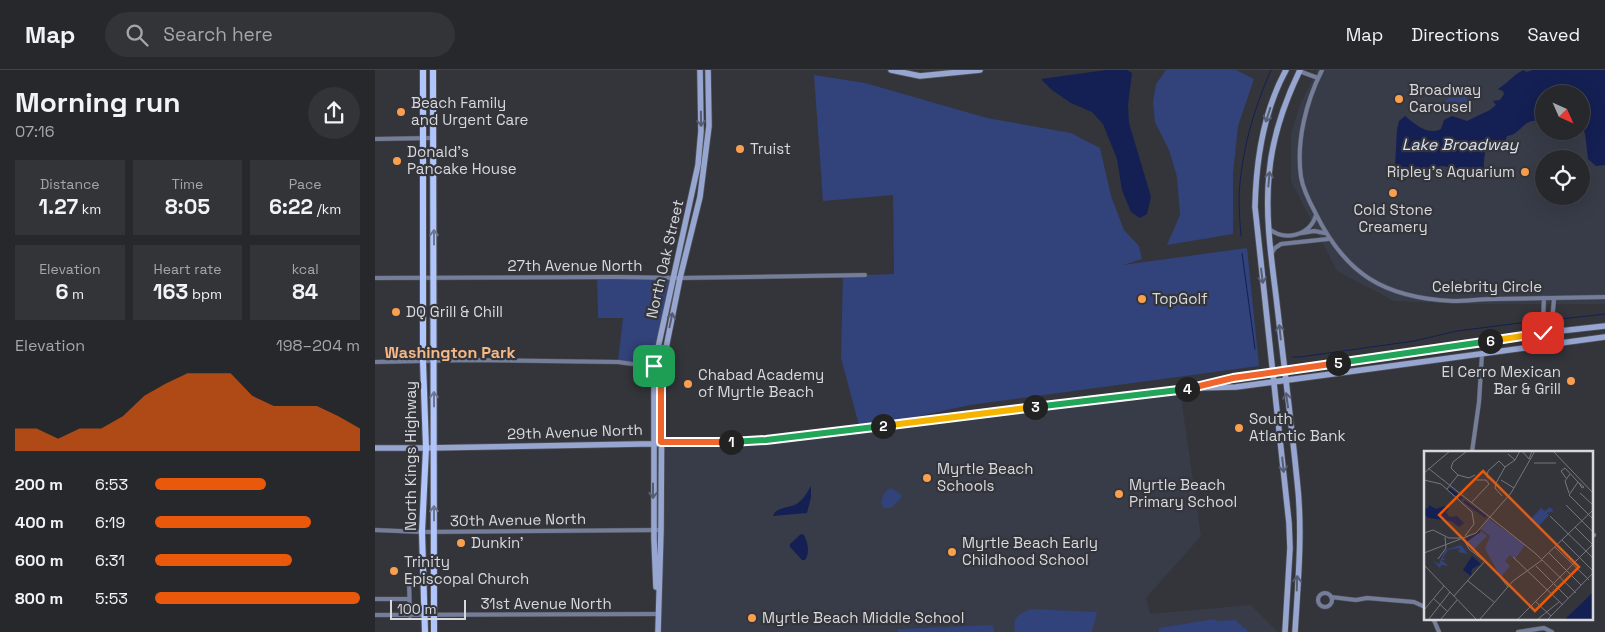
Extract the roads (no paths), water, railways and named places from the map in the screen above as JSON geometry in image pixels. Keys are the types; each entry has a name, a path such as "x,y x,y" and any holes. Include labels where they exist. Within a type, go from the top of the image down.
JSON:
{"main road":[{"name":"North Kings Highway","path":"423,70 423,361 425,448 423,532 425,632"},
{"name":"North Kings Highway","path":"433,70 434,632"},
{"name":"North Oak Street","path":"658,604 654,530 654,366 698,165 701,131 700,70"},
{"name":"North Oak Street","path":"658,632 661,530 661,368 701,189 709,126 708,70"},
{"path":"891,70 920,76 980,70"},
{"path":"1285,632 1290,548 1289,523 1256,225 1255,187 1266,120 1286,70"},
{"path":"1295,632 1300,532 1298,493 1268,228 1267,193 1274,142 1283,110 1299,70"},
{"name":"29th Avenue North","path":"1192,388 1233,378 1543,333 1605,326"},
{"name":"29th Avenue North","path":"375,448 748,442 1192,388 1235,387 1605,337"}],"street":[{"path":"1299,70 1318,78"},
{"name":"Celebrity Circle","path":"1322,70 1303,125 1301,178 1305,191 1328,239 1350,264 1362,274 1375,283 1400,293 1455,301 1605,297"},
{"path":"375,139 433,138"},
{"path":"1302,233 1314,222 1316,215"},
{"path":"1268,228 1282,236 1314,232 1325,233"},
{"path":"1271,254 1281,244 1328,239"},
{"name":"27th Avenue North","path":"375,278 616,276 680,278 865,275"},
{"path":"1542,346 1544,298"},
{"path":"1550,344 1554,299"},
{"path":"1472,451 1479,402 1481,354"},
{"path":"375,362 618,362 661,368"},
{"name":"30th Avenue North","path":"375,530 434,532 661,530"},
{"path":"409,582 410,616"},
{"path":"1331,597 1414,602 1424,607"},
{"path":"375,599 409,599"},
{"name":"31st Avenue North","path":"375,615 658,614"},
{"path":"1434,620 1439,632"},
{"path":"1518,632 1544,628 1552,632"}],"water":[{"path":"1106,70 1127,70 1132,73 1128,105 1129,123 1151,197 1147,214 1140,218 1131,212 1122,190 1117,159 1103,124 1092,112 1071,103 1052,90 1041,79"},
{"name":"Lake Broadway","path":"1524,70 1526,72 1533,70 1605,70 1605,165 1596,166 1590,161 1590,150 1587,150 1586,140 1590,140 1590,85 1535,85 1535,120 1507,136 1504,144 1491,144 1485,153 1484,178 1459,179 1459,171 1449,171 1450,167 1441,166 1427,171 1413,168 1408,173 1405,181 1397,180 1395,166 1399,121 1405,116 1422,128 1436,131 1441,129 1444,120 1452,116 1467,121 1496,105 1493,101 1500,100 1504,94 1503,91 1498,89"},
{"path":"811,486 811,497 807,513 773,516 780,509 795,505"},
{"path":"801,534 804,535 808,551 805,560 802,560 790,547 790,544"}],"waterway":[{"path":"1241,236 1239,197 1242,164 1253,117 1271,70"},
{"path":"1242,253 1255,349"},
{"path":"1561,319 1605,314"},
{"path":"1293,357 1414,341 1457,331 1536,321"}],"place":[{"name":"Broadway Carousel","path":"1399,99"},
{"name":"Beach Family and Urgent Care","path":"401,112"},
{"name":"Truist","path":"740,149"},
{"name":"Donald's Pancake House","path":"397,161"},
{"name":"Ripley's Aquarium","path":"1525,172"},
{"name":"Cold Stone Creamery","path":"1393,193"},
{"name":"TopGolf","path":"1142,299"},
{"name":"DQ Grill & Chill","path":"396,312"},
{"name":"El Cerro Mexican Bar & Grill","path":"1571,381"},
{"name":"Chabad Academy of Myrtle Beach","path":"688,384"},
{"name":"South Atlantic Bank","path":"1239,428"},
{"name":"Myrtle Beach Schools","path":"927,478"},
{"name":"Myrtle Beach Primary School","path":"1119,494"},
{"name":"Dunkin'","path":"461,543"},
{"name":"Myrtle Beach Early Childhood School","path":"952,552"},
{"name":"Trinity Episcopal Church","path":"394,571"},
{"name":"Myrtle Beach Middle School","path":"752,618"}],"district":[{"name":"Washington Park","path":"450,352"}]}
